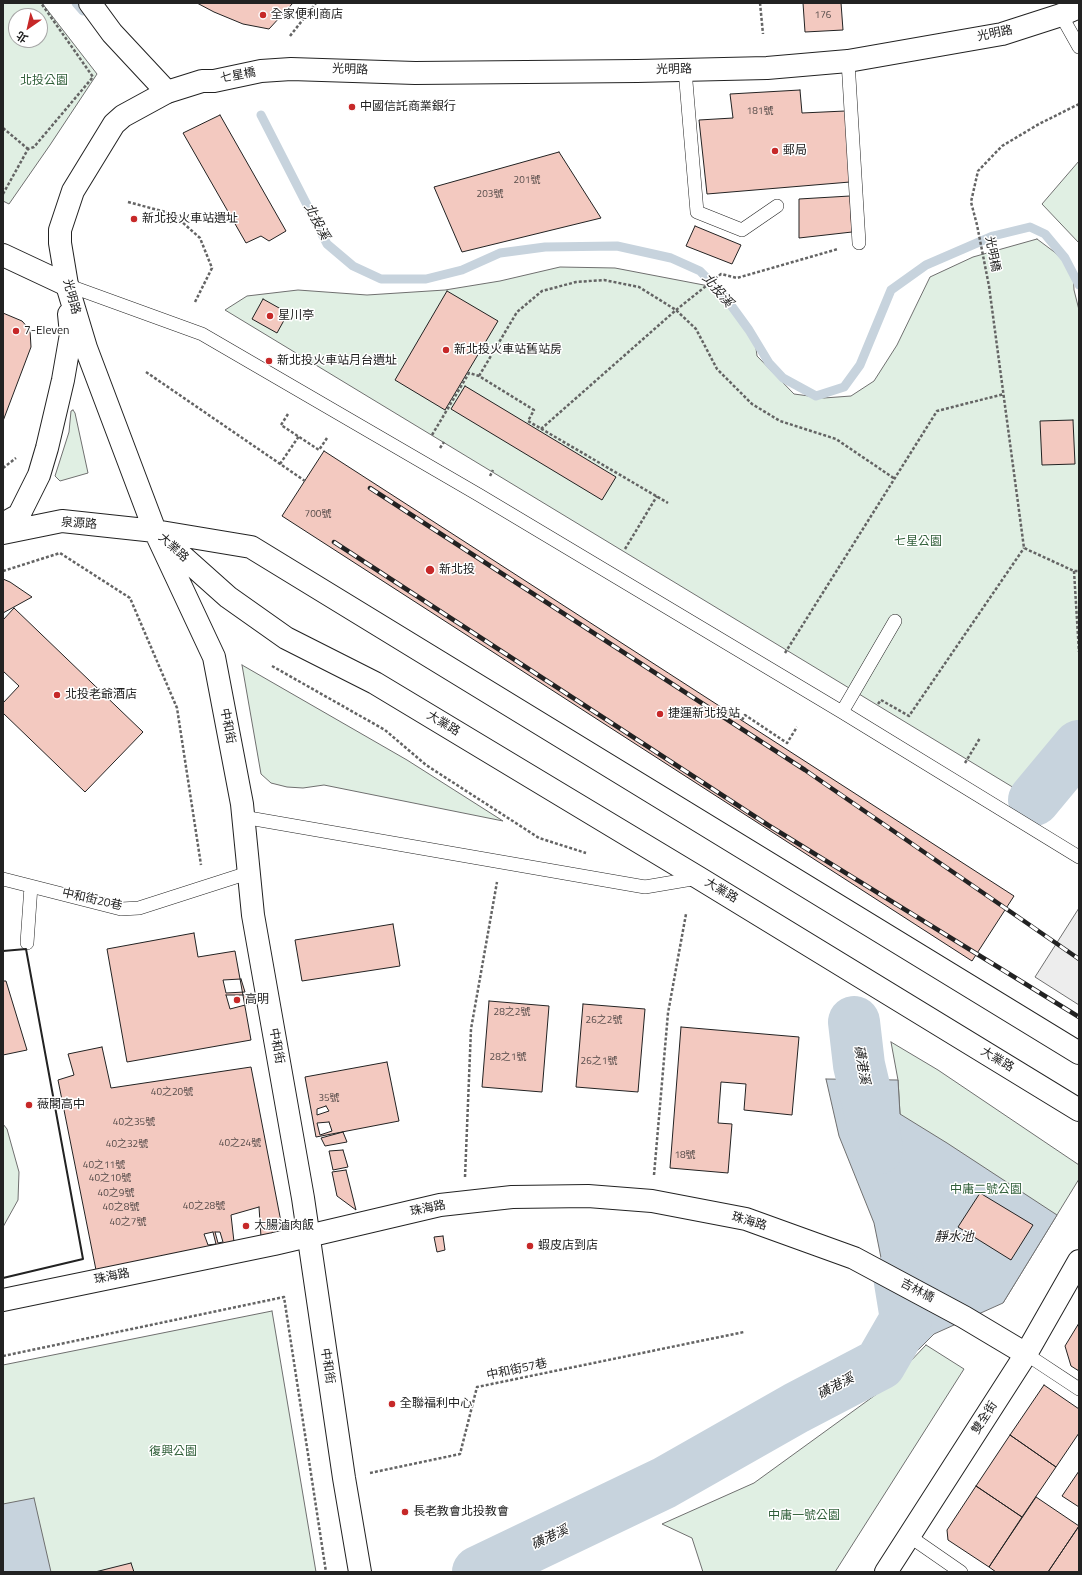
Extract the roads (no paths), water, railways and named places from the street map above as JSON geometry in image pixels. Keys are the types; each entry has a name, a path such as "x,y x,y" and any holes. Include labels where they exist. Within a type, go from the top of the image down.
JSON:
{"street":[{"path":"90,3 112,33 167,92"},
{"name":"光明路","path":"261,71 291,69 415,72 767,68 848,61 1002,34 1070,11"},
{"name":"七星橋","path":"214,80 261,71"},
{"name":"光明路","path":"155,531 86,348 67,285 60,243 60,230 73,191 114,124 123,116 167,92 202,81 214,80"},
{"path":"3,255 67,285 71,334 63,380 39,475 19,515 3,524"},
{"name":"泉源路","path":"3,533 62,521 155,531"},
{"name":"中和街","path":"155,531 214,657 242,804 253,916 309,1236 344,1478 360,1572"},
{"name":"大業路","path":"155,531 228,598 286,638 375,683 699,878 1079,1110"},
{"name":"大業路","path":"155,531 251,547 1079,1053"},
{"name":"珠海路","path":"3,1300 309,1236 440,1205 512,1197 588,1196 652,1201 746,1219 854,1258"},
{"name":"吉林橋","path":"854,1258 979,1325 1026,1354"},
{"name":"雙全街","path":"886,1572 1026,1354 1079,1261"}],"lane":[{"path":"1070,11 1079,47"},
{"path":"848,61 860,243"},
{"path":"685,70 697,212 742,230 777,206"},
{"path":"67,285 202,334 479,495 774,671 1079,856"},
{"path":"842,712 895,621"},
{"path":"243,818 645,887 699,878"},
{"name":"中和街20巷","path":"3,879 121,909 139,908 248,873"},
{"path":"27,943 31,886"},
{"path":"1026,1354 1079,1389"},
{"path":"909,1536 961,1572"}],"water":[{"name":"靜水池","path":"826,1079 898,1080 900,1114 1057,1215 1003,1303 934,1334 912,1356 879,1335 892,1312 874,1223 839,1136"},
{"path":"34,1498 51,1572 3,1572 3,1504"}],"waterway":[{"name":"北投溪","path":"76,3 83,11"},
{"name":"北投溪","path":"261,115 327,244 353,266 381,279 426,279 462,270 500,253 545,247 617,246 671,258 700,271 725,297 749,330 769,363 783,378 816,396 844,387 860,365 891,290 926,265 993,236 1030,227 1045,234 1065,258 1079,285"},
{"name":"磺港溪","path":"1034,800 1079,746"},
{"name":"磺港溪","path":"854,1022 859,1065 877,1149"},
{"name":"磺港溪","path":"478,1572 664,1483 796,1408 880,1364 906,1319 899,1276"}],"railway":[{"path":"370,488 805,770 1079,959"},
{"path":"334,542 768,825 1079,1017"}],"place":[{"name":"全家便利商店","path":"263,15"},
{"name":"中國信託商業銀行","path":"352,107"},
{"name":"郵局","path":"775,151"},
{"name":"新北投火車站遺址","path":"134,219"},
{"name":"星川亭","path":"270,316"},
{"name":"7-Eleven","path":"16,331"},
{"name":"新北投火車站舊站房","path":"446,350"},
{"name":"新北投火車站月台遺址","path":"269,361"},
{"name":"新北投","path":"430,570"},
{"name":"北投老爺酒店","path":"57,695"},
{"name":"捷運新北投站","path":"660,714"},
{"name":"高明","path":"237,1000"},
{"name":"薇閣高中","path":"29,1105"},
{"name":"大腸滷肉飯","path":"246,1226"},
{"name":"蝦皮店到店","path":"530,1246"},
{"name":"全聯福利中心","path":"392,1404"},
{"name":"長老教會北投教會","path":"405,1512"}],"park label":[{"name":"北投公園","path":"44,81"},
{"name":"七星公園","path":"918,542"},
{"name":"中庸二號公園","path":"986,1190"},
{"name":"復興公園","path":"173,1452"},
{"name":"中庸一號公園","path":"804,1516"}]}
